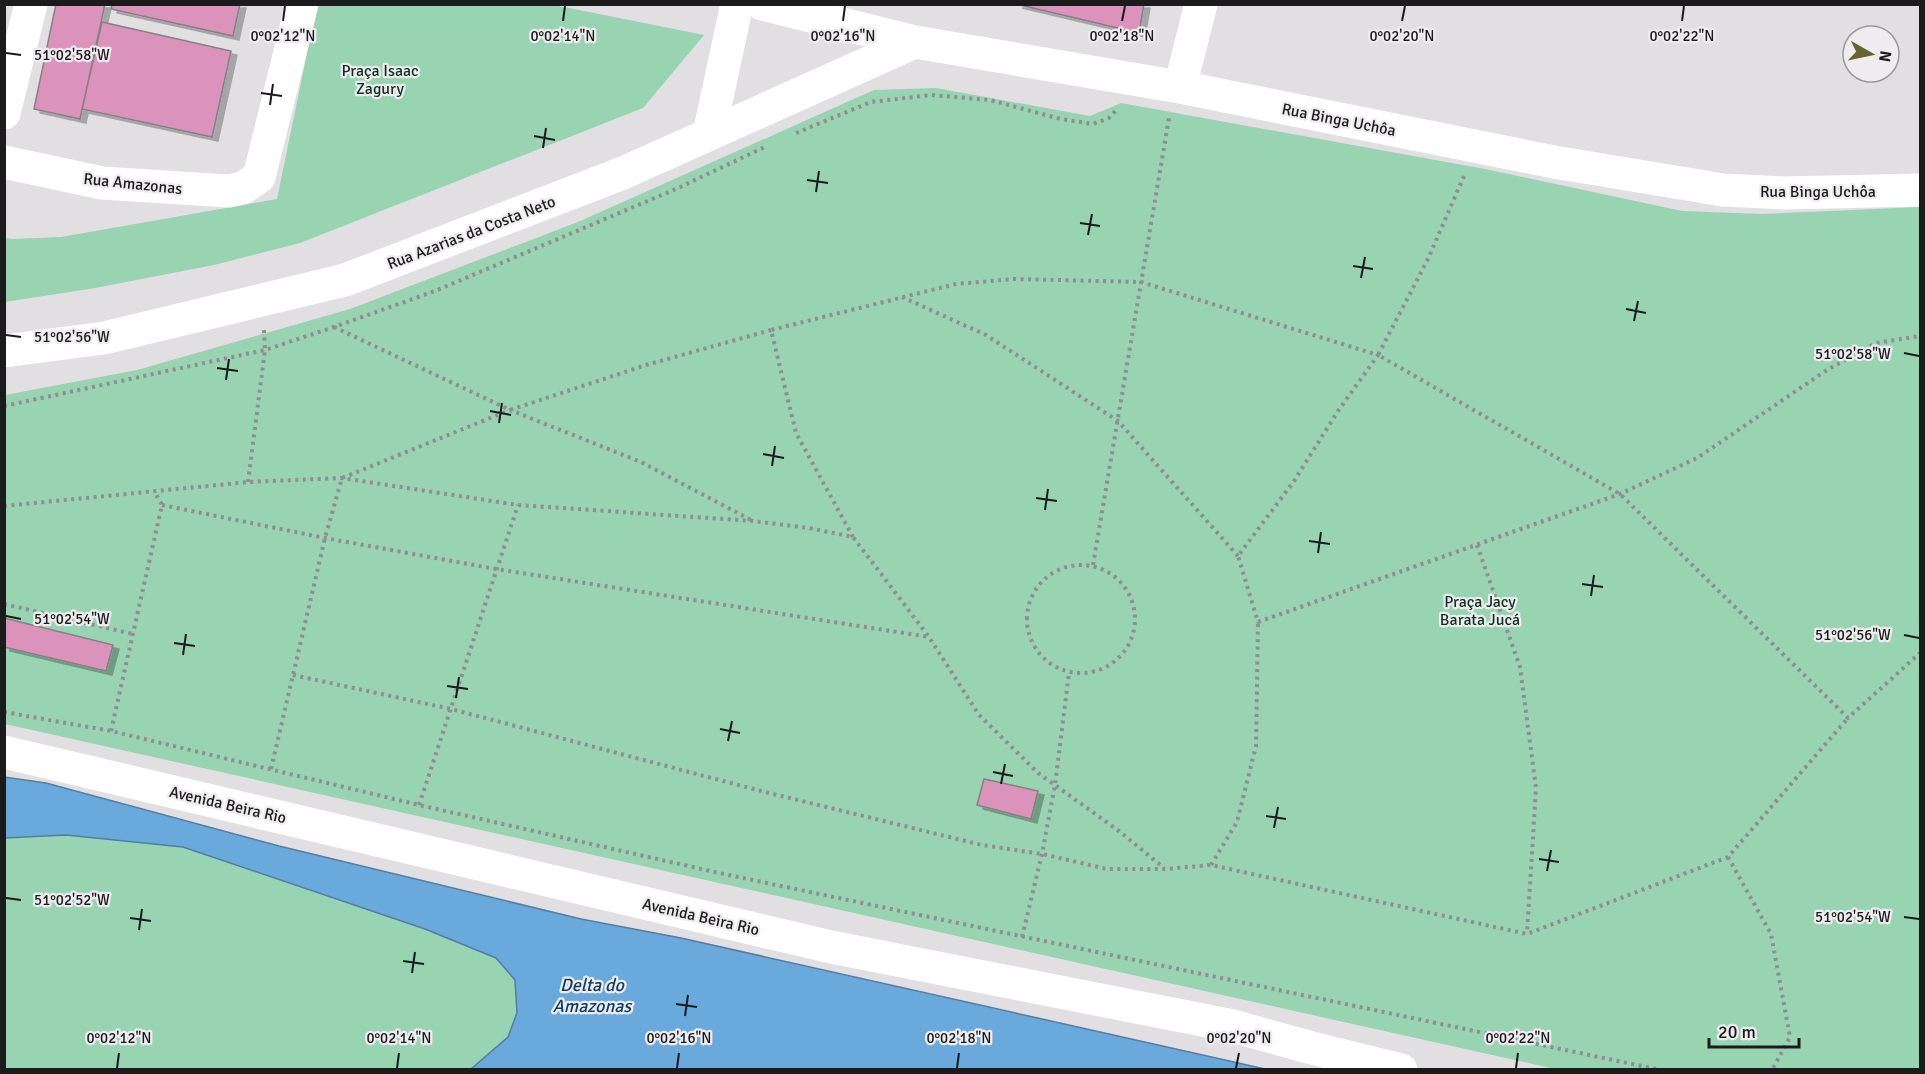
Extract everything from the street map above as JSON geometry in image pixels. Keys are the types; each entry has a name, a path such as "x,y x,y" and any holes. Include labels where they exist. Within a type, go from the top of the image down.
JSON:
{"street":[{"path":"4,113 31,4"},
{"name":"Rua Amazonas","path":"4,162 102,183 228,191 243,188 259,177 302,4"},
{"path":"709,134 737,4"},
{"name":"Rua Binga Uchôa","path":"762,4 915,42 1180,87 1554,162 1722,190 1784,193 1920,190"},
{"path":"1180,87 1201,4"},
{"name":"Rua Azarias da Costa Neto","path":"4,351 104,338 345,280 623,173 915,42"},
{"name":"Avenida Beira Rio","path":"4,752 831,947 1233,1026 1401,1070"}],"path":[{"path":"795,134 871,102 931,95 990,100 1061,119 1093,124 1109,118 1118,108 1128,110"},
{"path":"1093,565 1169,118 1159,116"},
{"path":"4,406 265,350 334,327 446,286 676,189 773,143"},
{"path":"1238,556 1294,481 1338,411 1378,355 1428,259 1465,175 1454,172"},
{"path":"342,478 510,410 646,365 902,296 956,284 1014,279 1141,282 1378,355 1620,494 1848,718"},
{"path":"902,296 986,335 1118,421 1238,556 1258,622 1256,746 1237,822 1210,866"},
{"path":"248,482 265,350 263,300"},
{"path":"334,327 510,410 641,462 753,521"},
{"path":"771,330 796,433 853,537 929,637 979,715 1038,773 1119,831 1166,870"},
{"path":"1258,622 1620,494 1697,458 1827,370 1876,343 1920,336"},
{"path":"4,506 248,482 342,478 518,505 753,521 809,528 853,537"},
{"path":"271,769 325,538 342,478"},
{"path":"111,731 162,505 154,491"},
{"path":"162,505 496,569 929,637"},
{"path":"419,805 518,505"},
{"path":"1477,545 1520,667 1536,788 1527,934"},
{"path":"1076,565 1093,565 1108,572 1122,583 1131,597 1135,614 1134,631 1128,646 1117,660 1103,669 1086,673 1069,673 1040,656 1031,641 1027,624 1028,607 1034,591 1045,578 1059,569 1076,565"},
{"path":"4,604 133,634"},
{"path":"293,675 451,709 761,791 970,843 1042,854 1107,869 1166,870 1210,866 1527,934 1728,857 1848,718 1920,653"},
{"path":"1022,938 1042,854 1069,673"},
{"path":"4,712 111,731 419,805 719,873 1661,1070"},
{"path":"1728,857 1771,934 1790,1037 1772,1070"}],"green space":[{"name":"Praça Isaac Zagury","path":"317,5 554,5 704,35 643,108 300,243 214,265 95,288 5,302 5,238 61,237 277,199"},
{"name":"Praça Jacy Barata Jucá","path":"936,88 1090,116 1121,103 1485,169 1682,211 1762,214 1920,207 1920,1069 1555,1069 5,724 5,395 137,370 350,309 578,222 874,90"},
{"path":"66,835 183,847 425,929 496,958 516,980 517,1013 508,1037 471,1069 5,1069 4,838"}],"water":[{"name":"Delta do Amazonas","path":"4,777 46,783 279,846 581,919 681,938 1265,1069 471,1069 508,1037 517,1013 515,980 496,958 425,929 183,847 66,835 5,838"}],"building":[{"path":"56,4 105,4 80,119 34,109"},
{"path":"112,4 240,4 233,36 111,9"},
{"path":"1016,4 1144,4 1139,33"},
{"path":"102,22 231,51 212,137 82,109"},
{"path":"4,618 113,645 106,671 4,647"},
{"path":"984,779 1038,791 1031,819 977,805"}]}
